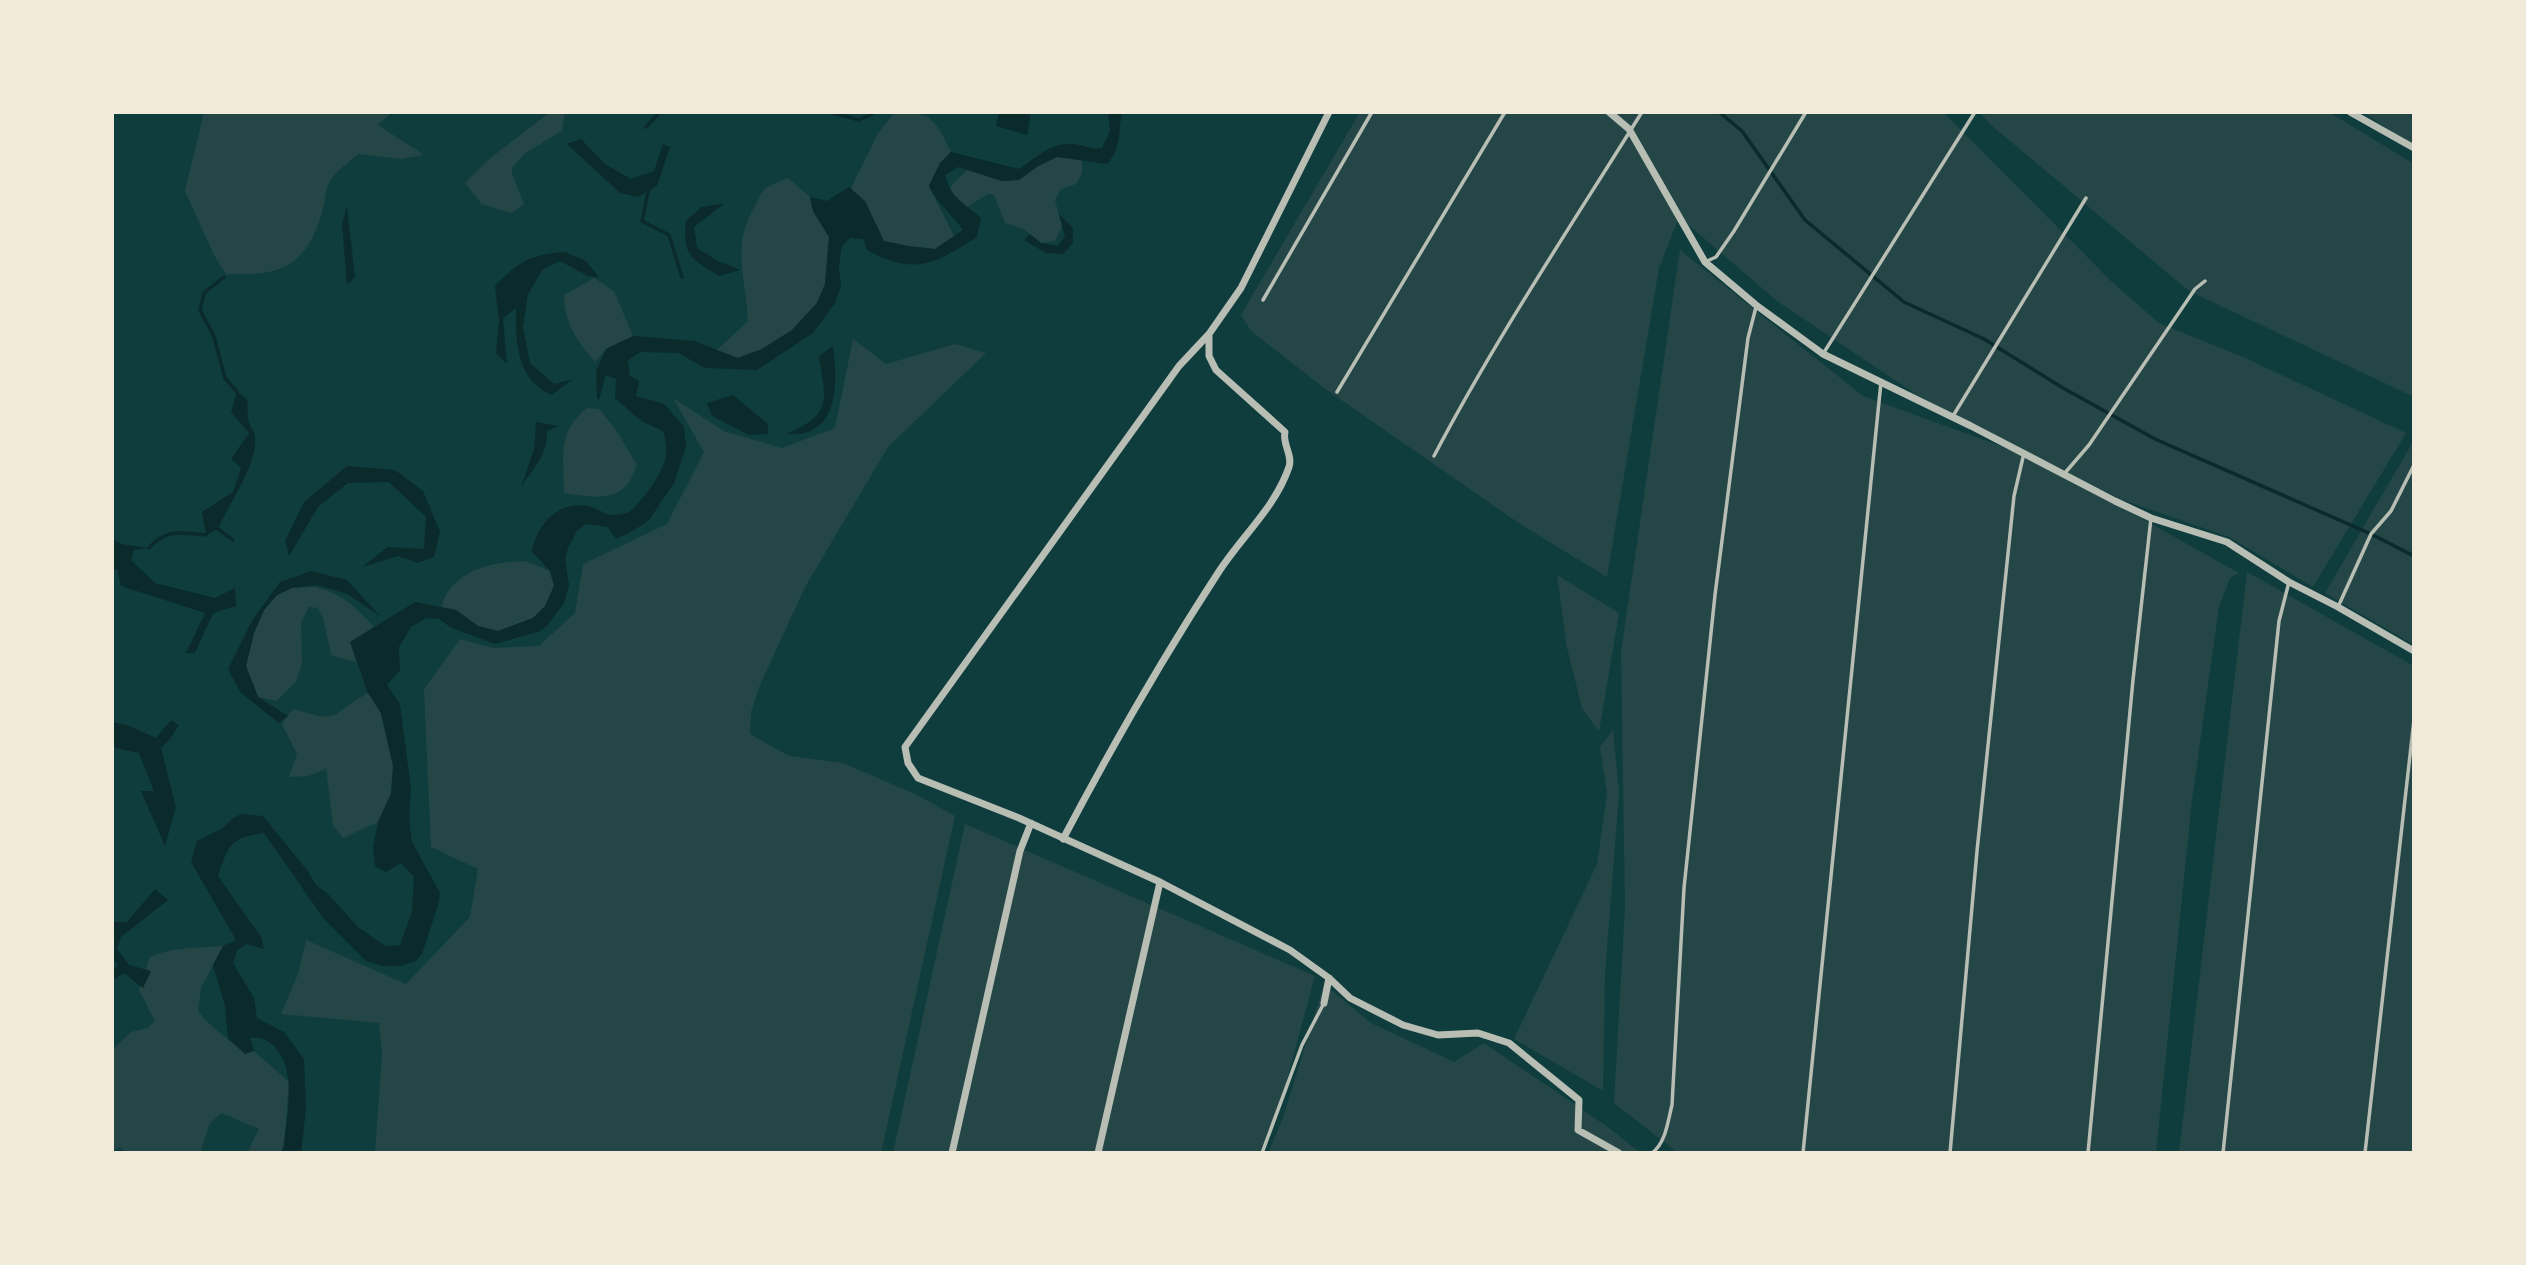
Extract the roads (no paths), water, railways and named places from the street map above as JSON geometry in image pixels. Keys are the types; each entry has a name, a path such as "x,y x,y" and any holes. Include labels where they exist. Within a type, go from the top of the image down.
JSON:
{"street":[{"path":"1329,112 1241,288 1209,334 1178,366 905,747 908,763 918,778 1031,823 1160,882 1290,950 1329,978 1350,998 1403,1025 1438,1035 1478,1033 1509,1043 1580,1100 1578,1130 1619,1153"},
{"path":"1609,112 1629,129 1705,262 1756,305 1824,354 2151,517 2227,542 2289,582 2414,651"},
{"path":"2350,112 2414,148"},
{"path":"1063,839 1134,709 1220,570 1277,496 1290,464 1285,432 1216,370 1209,356 1209,334"},
{"path":"952,1153 1020,851 1031,823"},
{"path":"1098,1153 1160,882"},
{"path":"1324,1003 1329,978"}],"lane":[{"path":"1263,300 1372,112"},
{"path":"1337,391 1505,112"},
{"path":"1434,456 1470,390 1629,129 1642,112"},
{"path":"1705,262 1716,257 1734,231 1806,112"},
{"path":"1824,354 1975,112"},
{"path":"1952,418 2086,198"},
{"path":"2064,474 2089,445 2188,300 2205,281"},
{"path":"1653,1153 1665,1132 1672,1105 1684,888 1714,595 1748,338 1756,305"},
{"path":"1803,1153 1881,381"},
{"path":"1950,1153 1977,851 2014,496 2024,453"},
{"path":"2338,607 2371,534 2391,511 2414,465"},
{"path":"2088,1153 2151,517"},
{"path":"2223,1153 2279,621 2289,582"},
{"path":"2365,1153 2414,720"},
{"path":"1262,1153 1302,1045 1324,1003"}],"waterway":[{"path":"646,127 660,112"},
{"path":"830,112 859,120 872,114"},
{"path":"1719,112 1742,131 1805,220 1904,302 1984,339 2063,388 2155,439 2371,534 2414,556"},
{"path":"648,192 642,221 669,235 682,277"},
{"path":"224,277 204,293 200,310 214,337 225,378 237,392"},
{"path":"218,529 233,540"},
{"path":"149,548 162,537 175,533 206,535"}]}
